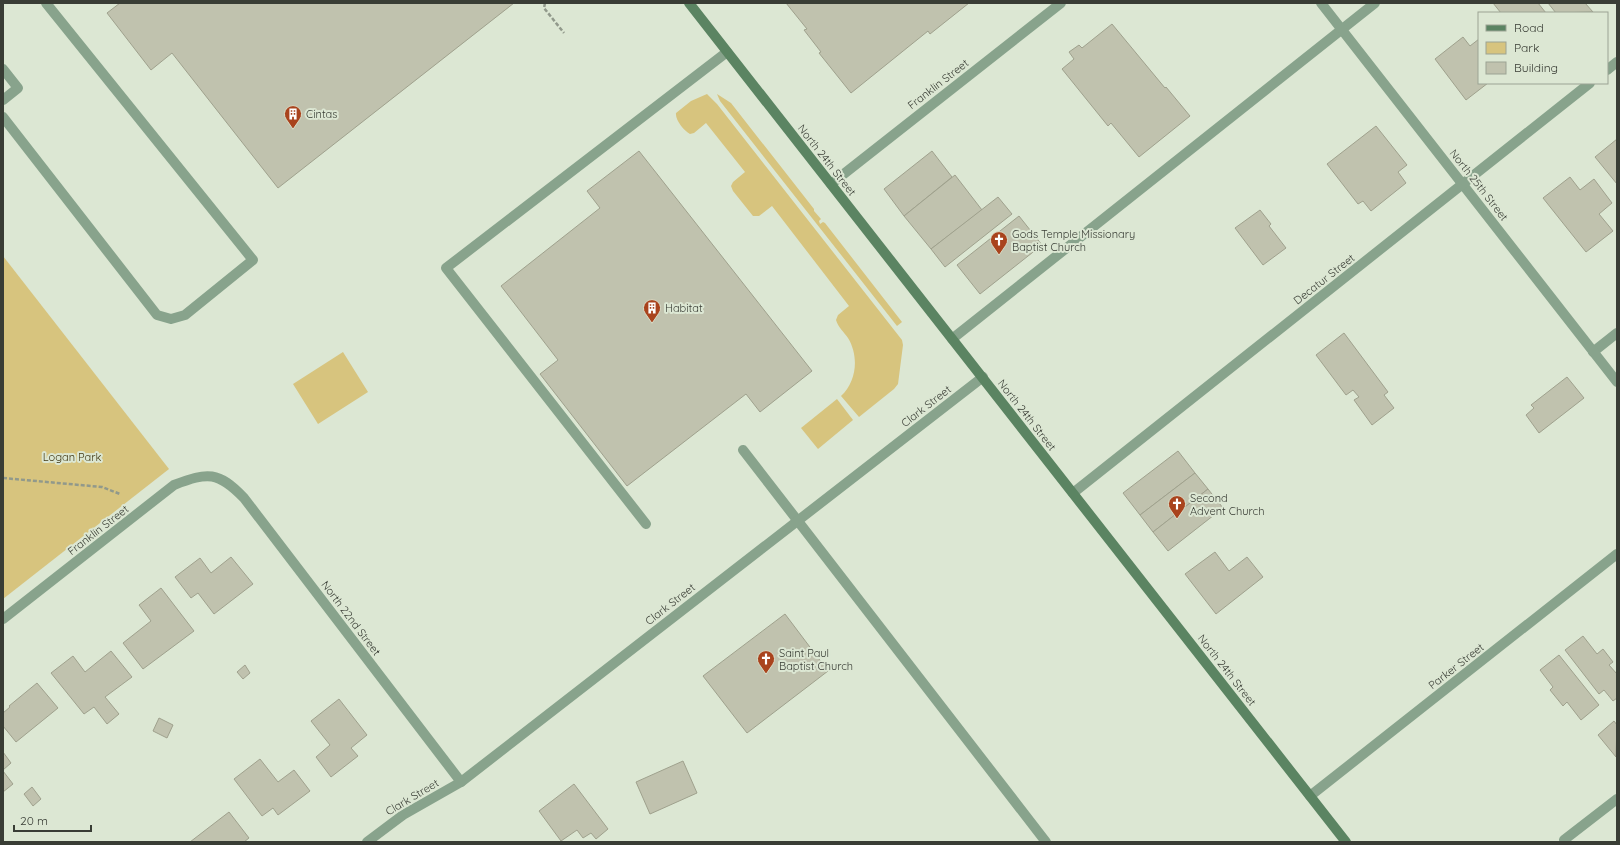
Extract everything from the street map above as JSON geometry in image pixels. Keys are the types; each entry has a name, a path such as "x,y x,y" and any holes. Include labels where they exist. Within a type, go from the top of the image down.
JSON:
{"main road":[{"name":"North 24th Street","path":"689,3 1346,842"}],"street":[{"path":"3,117 157,314 171,319 185,315 253,260 46,3"},
{"name":"Franklin Street","path":"831,184 1060,3"},
{"name":"North 25th Street","path":"1321,3 1617,382"},
{"path":"952,339 1375,3"},
{"path":"646,524 446,268 727,52"},
{"path":"1608,69 1617,62"},
{"path":"3,69 18,88 3,100"},
{"name":"Decatur Street","path":"1072,493 1589,84"},
{"path":"1593,352 1617,333"},
{"name":"Clark Street","path":"367,842 403,815 461,782 983,377"},
{"path":"743,450 1046,842"},
{"name":"Franklin Street","path":"3,619 174,485 194,477 215,476"},
{"name":"North 22nd Street","path":"215,476 230,483 244,498 461,782"},
{"name":"Parker Street","path":"1310,796 1617,554"},
{"path":"1564,840 1617,799"}],"path":[{"path":"545,3 544,8 564,33"},
{"path":"3,478 102,487 120,494"}],"green space":[{"path":"707,94 717,104 902,340 903,345 898,384 894,389 859,417 841,396 846,390 853,376 855,360 852,345 836,320 838,315 849,306 772,206 759,216 753,216 733,191 731,186 733,182 745,172 706,123 694,133 690,134 680,125 676,113 691,101"},
{"path":"717,94 731,103 814,209 821,219 819,221 820,224 823,222 825,223 902,322 897,326 720,101"},
{"name":"Logan Park","path":"3,256 169,469 3,599"},
{"path":"343,352 368,392 318,424 293,384"},
{"path":"837,399 853,420 818,449 801,428"}],"building":[{"name":"Cintas","path":"120,3 514,3 278,188 172,53 151,70 107,13"},
{"path":"786,3 969,3 930,34 928,31 851,93 819,53 821,52 804,30 807,29"},
{"path":"1493,3 1538,3 1545,12 1500,12"},
{"path":"1548,3 1585,3 1593,12 1555,12"},
{"path":"1112,24 1190,116 1139,157 1111,123 1108,126 1062,69 1074,59 1069,52 1079,45 1082,48"},
{"path":"1463,37 1470,46 1478,40 1478,84 1487,84 1466,100 1435,59"},
{"path":"1376,126 1407,165 1398,172 1406,183 1371,211 1363,201 1358,204 1327,164"},
{"path":"1617,139 1617,184 1595,157"},
{"name":"Habitat","path":"639,151 812,371 760,412 746,394 627,486 540,374 558,360 501,286 600,208 587,191"},
{"path":"932,151 952,177 904,216 884,189"},
{"path":"955,175 982,210 931,249 904,216"},
{"path":"1570,177 1580,190 1594,179 1612,203 1599,214 1613,231 1586,252 1543,198"},
{"path":"998,197 1012,214 945,267 931,249"},
{"path":"1260,210 1271,224 1269,226 1286,248 1263,265 1235,228"},
{"name":"Gods Temple Missionary Baptist Church","path":"1019,216 1042,245 980,294 957,265"},
{"path":"1344,333 1388,392 1384,395 1394,408 1372,425 1354,400 1359,397 1353,390 1346,395 1316,355"},
{"path":"1567,377 1584,398 1539,433 1526,415 1534,408 1531,405"},
{"path":"1178,451 1195,473 1140,515 1123,493"},
{"path":"1195,473 1208,489 1153,532 1140,515"},
{"path":"1208,489 1223,508 1168,551 1153,532"},
{"path":"1215,552 1229,571 1247,557 1263,577 1216,614 1185,574"},
{"path":"231,557 253,584 214,614 198,593 191,598 175,577 200,558 211,573"},
{"path":"161,588 194,631 143,669 123,643 151,621 139,605"},
{"name":"Saint Paul Baptist Church","path":"785,614 828,671 747,733 703,676"},
{"path":"1583,636 1597,654 1603,649 1613,662 1609,665 1617,674 1617,698 1613,701 1604,690 1599,694 1565,650"},
{"path":"111,651 132,677 105,697 119,714 107,724 94,707 84,714 51,673 73,656 85,672"},
{"path":"1559,655 1599,705 1581,720 1567,702 1563,706 1550,690 1553,687 1540,670"},
{"path":"245,665 250,673 243,679 237,672"},
{"path":"37,683 58,708 16,742 3,726 3,713 10,707 9,706"},
{"path":"339,699 367,735 351,748 358,756 331,777 316,757 330,745 311,721"},
{"path":"159,718 173,725 167,738 153,731"},
{"path":"1614,721 1617,725 1616,757 1598,735"},
{"path":"3,752 11,763 3,770"},
{"path":"260,759 278,782 294,770 310,791 278,815 273,808 262,816 234,779"},
{"path":"683,761 697,793 650,814 636,782"},
{"path":"3,771 13,784 3,792"},
{"path":"574,784 608,829 596,839 591,833 583,838 577,830 561,841 539,811"},
{"path":"32,787 41,799 33,806 24,794"},
{"path":"229,812 249,838 244,842 190,842"}],"place":[{"name":"Cintas","path":"293,129"},
{"name":"Gods Temple Missionary Baptist Church","path":"999,255"},
{"name":"Habitat","path":"652,323"},
{"name":"Second Advent Church","path":"1177,519"},
{"name":"Saint Paul Baptist Church","path":"766,674"}]}
